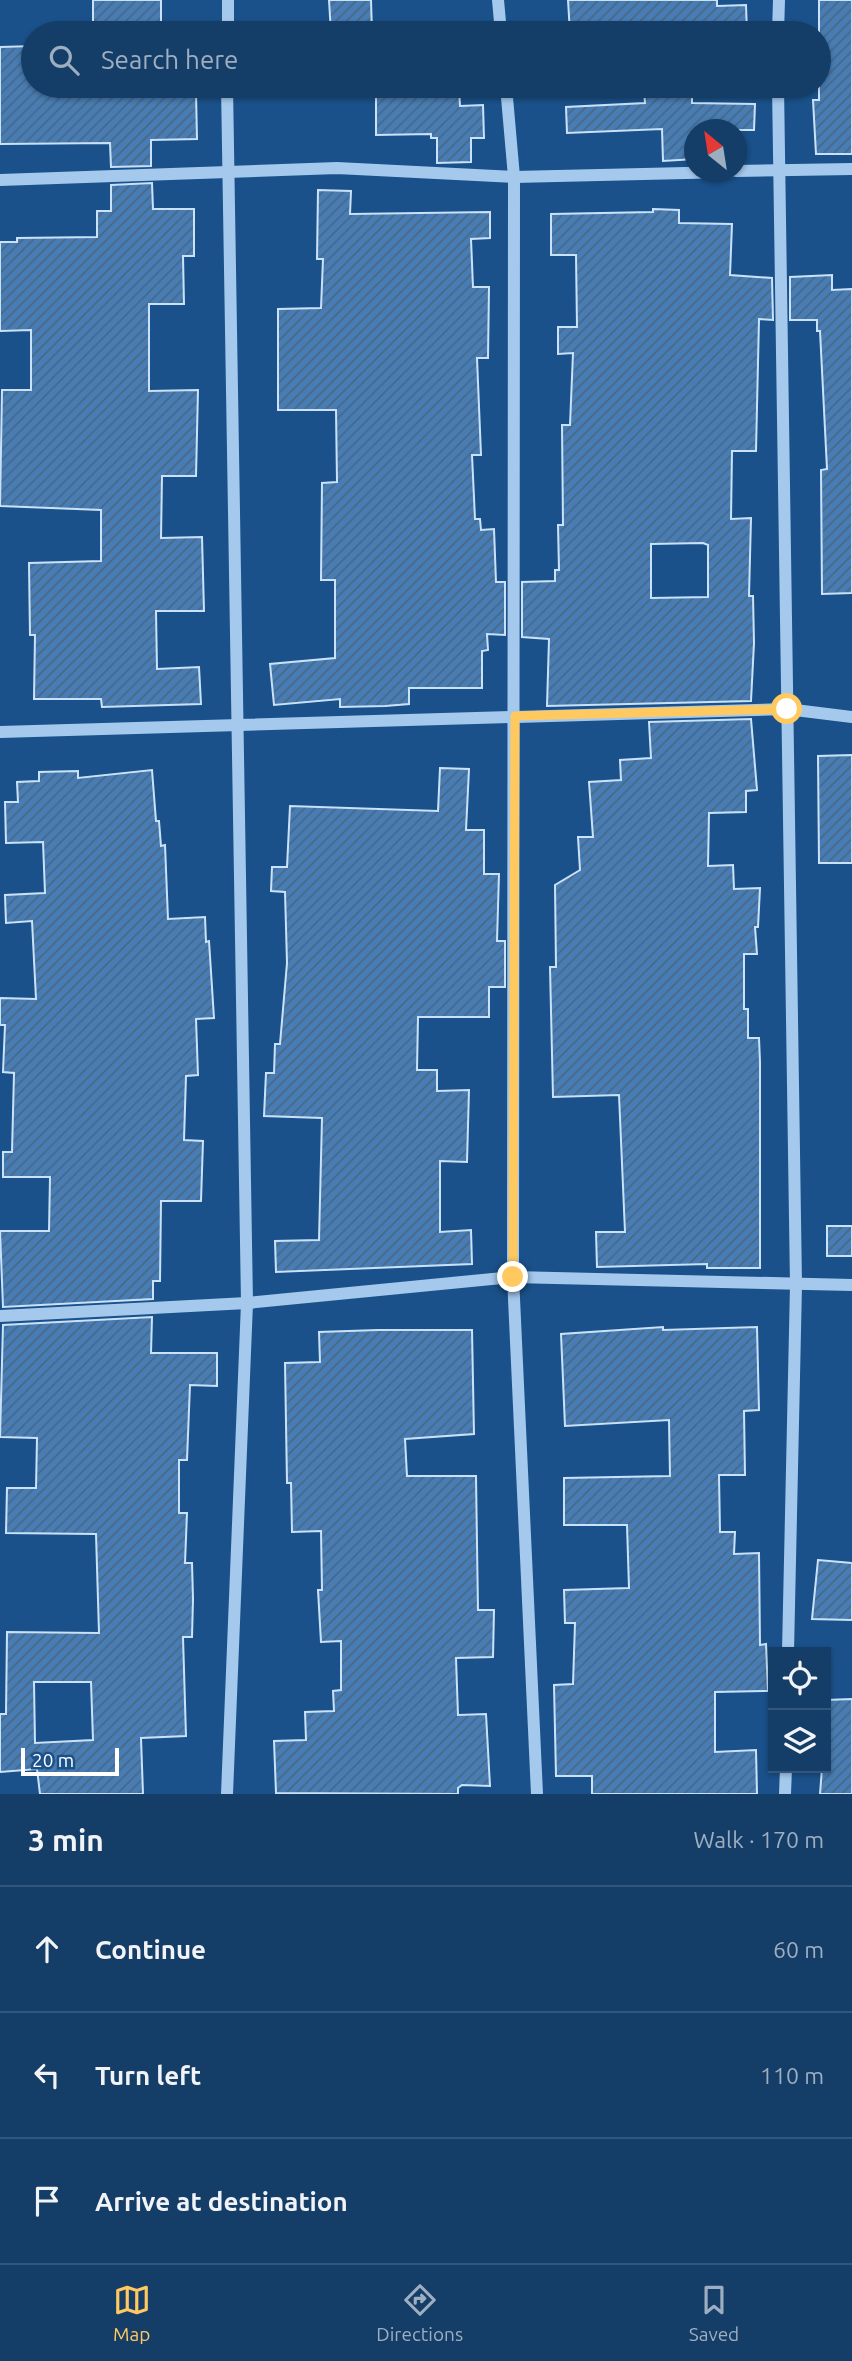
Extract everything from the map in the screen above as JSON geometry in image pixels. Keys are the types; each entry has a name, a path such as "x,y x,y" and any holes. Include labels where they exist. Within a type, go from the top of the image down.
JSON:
{"street":[{"path":"228,0 228,21"},
{"path":"498,0 500,21"},
{"path":"778,21 779,0"},
{"path":"227,1794 247,1303 228,98"},
{"path":"507,98 514,177 513,1277 537,1794"},
{"path":"778,98 796,1284 788,1647"},
{"path":"0,180 227,169 337,168 514,177 684,173"},
{"path":"747,171 852,169"},
{"path":"0,732 787,709 852,717"},
{"path":"0,1316 247,1303 513,1277 852,1285"},
{"path":"785,1794 786,1773"}],"building":[{"path":"93,0 161,0 161,21 93,21"},
{"path":"329,0 371,0 372,21 330,21"},
{"path":"568,0 717,0 717,6 746,5 747,21 569,21"},
{"path":"819,0 852,0 852,154 816,154 813,100 831,98 831,21 819,21"},
{"path":"21,46 21,98 196,98 197,139 151,140 151,166 111,167 110,143 0,144 0,47"},
{"path":"376,98 460,98 460,106 483,105 484,138 471,138 471,162 437,163 437,138 431,138 431,134 376,135"},
{"path":"645,98 692,98 692,103 755,104 754,130 747,130 747,119 684,119 684,160 663,161 662,129 567,133 566,107 645,103"},
{"path":"152,183 153,209 194,209 194,256 183,256 184,304 149,304 149,391 198,390 196,476 162,476 161,538 202,537 204,611 156,611 157,669 199,667 201,704 102,707 101,699 34,699 35,635 30,635 29,563 101,561 101,510 0,506 2,390 31,390 31,330 0,331 0,242 17,242 17,238 97,237 97,211 111,211 111,185"},
{"path":"318,190 351,191 350,214 490,212 490,238 471,239 473,287 489,287 488,358 477,358 481,455 472,455 475,519 480,519 481,530 494,529 496,582 505,582 505,635 487,634 488,650 482,651 482,688 409,688 409,704 385,706 340,707 340,699 274,705 270,664 335,658 335,580 321,580 322,483 337,482 336,410 278,410 278,309 321,308 323,259 317,259"},
{"path":"653,209 679,210 679,223 732,224 730,275 772,278 773,320 759,319 756,451 732,451 731,519 751,518 749,596 753,596 754,643 751,701 547,706 549,639 522,637 522,582 555,581 555,570 559,570 558,525 563,525 562,425 570,425 573,353 558,354 558,327 577,327 576,255 551,255 551,214 653,212","holes":["651,544 708,545 708,597 651,598"]},
{"path":"832,275 832,290 852,289 852,593 822,594 821,470 827,469 820,331 817,331 817,320 790,320 790,277"},
{"path":"751,719 757,790 746,791 746,812 709,813 708,866 733,865 734,889 760,888 758,927 755,927 757,954 744,954 744,1009 748,1009 748,1038 759,1038 760,1268 707,1268 707,1264 597,1267 596,1232 625,1232 619,1095 553,1097 550,967 556,967 555,885 580,870 578,837 593,837 589,782 621,780 620,760 651,758 649,722"},
{"path":"852,755 852,863 819,863 818,756"},
{"path":"440,768 469,769 466,830 484,830 484,874 499,874 497,941 505,941 505,987 489,987 489,1017 418,1017 417,1070 437,1070 437,1091 469,1090 467,1162 440,1161 440,1232 471,1230 472,1264 276,1272 275,1241 319,1240 322,1118 264,1116 266,1073 274,1073 275,1044 280,1044 287,963 285,892 271,891 272,867 287,867 290,806 438,811"},
{"path":"152,770 156,821 159,821 161,846 165,845 168,919 205,917 206,942 209,941 214,1018 196,1019 198,1075 186,1076 184,1140 203,1141 201,1201 161,1201 160,1281 153,1281 153,1299 3,1307 0,1231 49,1231 50,1177 3,1177 3,1152 12,1152 14,1073 3,1072 5,1025 0,1025 0,998 36,999 32,921 6,923 5,895 45,893 43,842 6,843 5,802 18,802 17,782 39,781 39,772 78,771 78,778"},
{"path":"827,1226 852,1226 852,1256 827,1256"},
{"path":"152,1317 151,1353 217,1353 217,1386 190,1385 187,1460 179,1460 179,1513 187,1513 185,1563 192,1563 193,1599 192,1637 183,1637 186,1736 141,1738 143,1794 40,1794 37,1769 0,1772 0,1714 6,1714 7,1632 99,1633 96,1534 6,1533 7,1488 36,1488 37,1438 0,1437 3,1325","holes":["34,1682 91,1682 93,1740 35,1743"]},
{"path":"663,1327 663,1330 757,1327 759,1410 744,1411 745,1475 719,1475 720,1532 735,1532 734,1554 759,1553 760,1645 766,1644 768,1691 715,1692 715,1752 756,1750 757,1794 592,1794 592,1776 556,1776 554,1685 573,1684 575,1623 565,1623 564,1590 629,1588 627,1525 564,1525 564,1478 670,1476 669,1420 565,1426 561,1334"},
{"path":"472,1330 474,1434 405,1439 407,1476 476,1476 478,1610 494,1610 493,1657 456,1658 458,1715 486,1714 490,1786 462,1785 458,1788 458,1794 276,1793 274,1741 306,1740 305,1712 334,1711 333,1691 341,1690 341,1641 321,1642 318,1590 322,1590 321,1531 292,1532 291,1483 287,1483 285,1363 320,1362 319,1332"},
{"path":"818,1560 852,1563 852,1620 812,1619"},
{"path":"852,1699 852,1794 820,1794 822,1773 831,1773 831,1700"}],"route":[{"path":"513,1277 515,716 787,709"}]}
